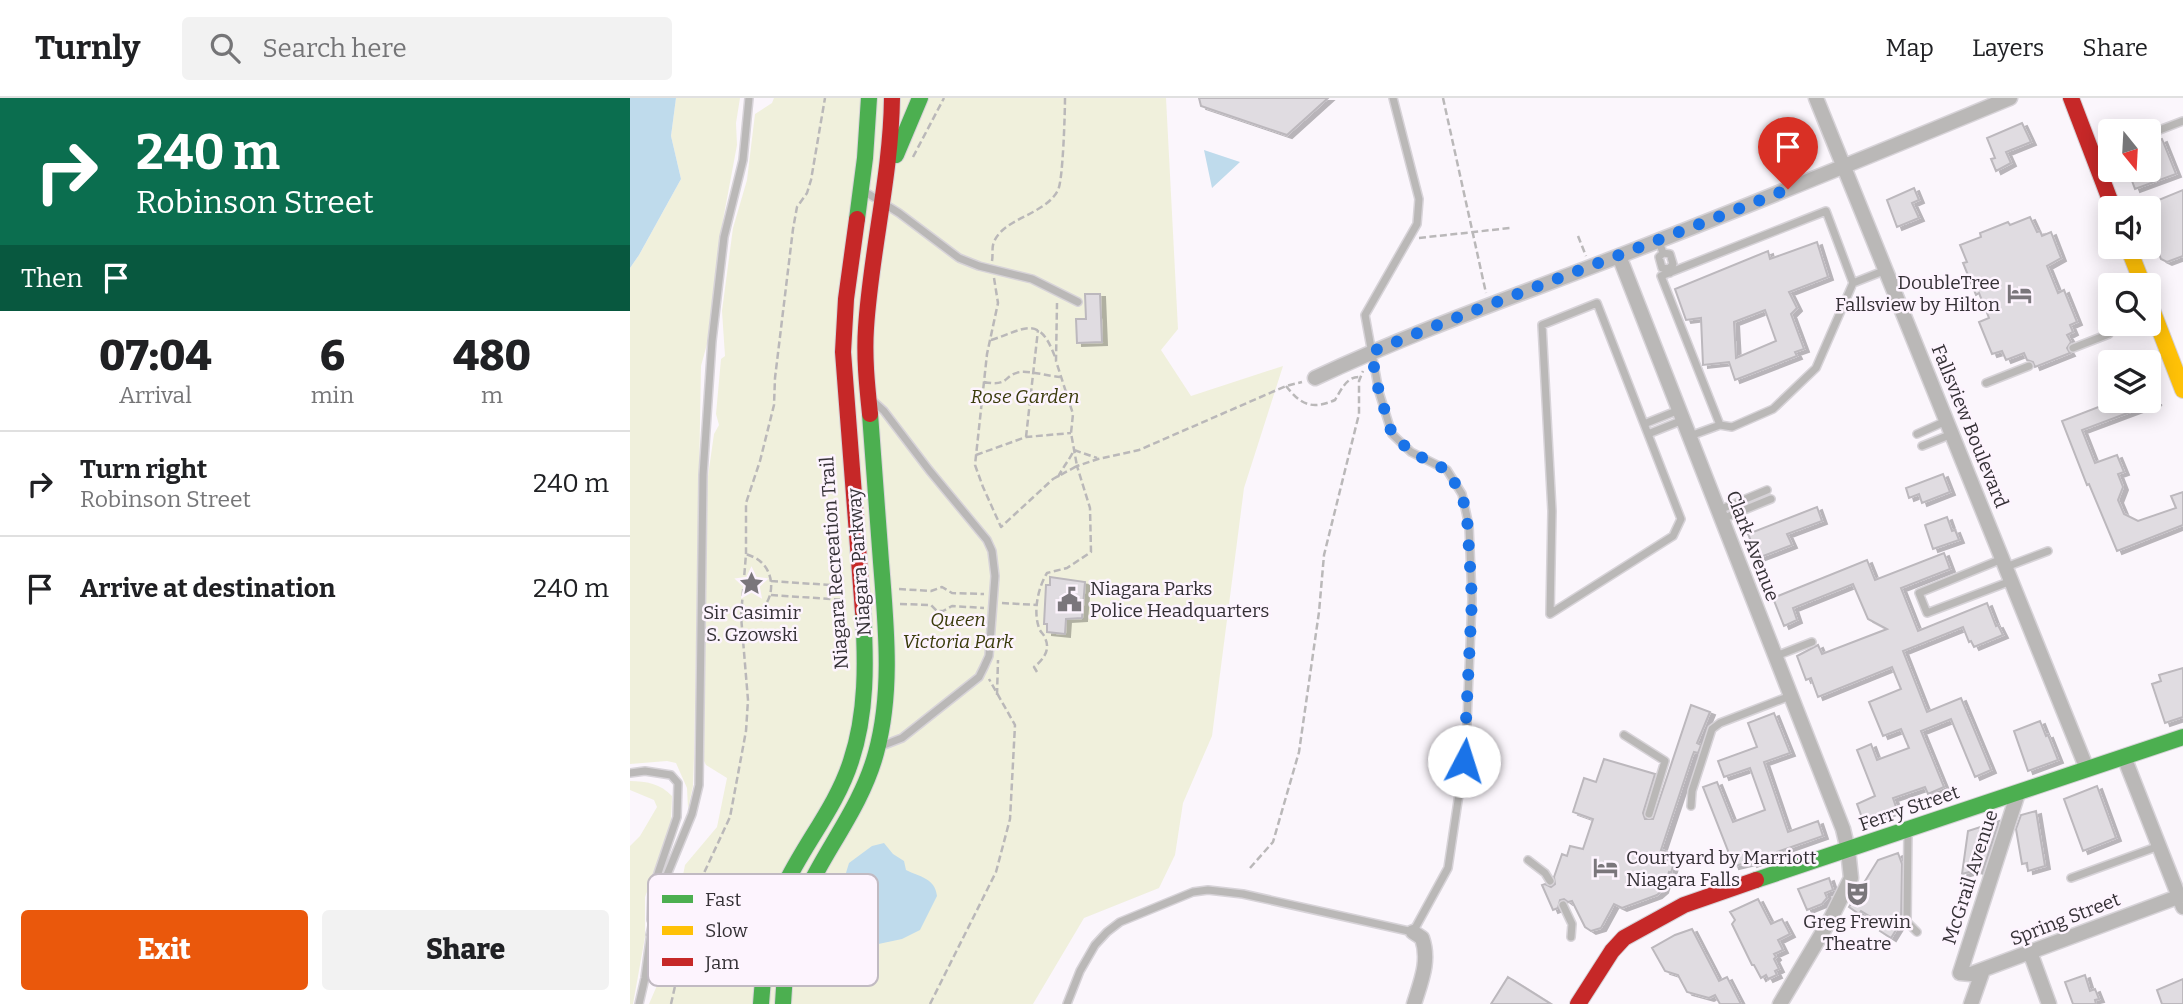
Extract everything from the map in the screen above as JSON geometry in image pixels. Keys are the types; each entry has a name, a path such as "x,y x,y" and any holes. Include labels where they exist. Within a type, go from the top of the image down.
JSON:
{"main road":[{"name":"Niagara Parkway","path":"791,874 836,799 851,763 863,718 865,645 844,352 846,299 867,140 869,98"},
{"name":"Niagara Parkway","path":"816,874 856,807 870,774 879,744 886,697 886,658 865,325 890,169 892,98"},
{"path":"890,169 920,98"},
{"path":"2071,98 2109,196"},
{"path":"2161,328 2179,368 2183,390"},
{"name":"Ferry Street","path":"1578,1004 1612,951 1624,938 1650,922 1708,895 2183,737"},
{"name":"Niagara Parkway","path":"761,1004 762,986"},
{"name":"Niagara Parkway","path":"783,1004 784,986"}],"street":[{"name":"Fallsview Boulevard","path":"1816,98 2087,769"},
{"path":"1315,378 1371,352 1488,305 1619,256 1661,247 2010,98"},
{"name":"Clark Avenue","path":"1619,256 1843,829 1848,850 1850,878 1831,918 1780,1004"},
{"path":"2124,757 2182,900"},
{"name":"McGrail Avenue","path":"1960,973 2018,793"},
{"name":"Spring Street","path":"1960,973 1972,974 2182,900"},
{"path":"1413,932 1422,938 1426,951 1425,970 1414,1004"},
{"path":"2030,952 2049,1004"},
{"path":"1971,1004 1983,970"}],"lane":[{"path":"667,874 692,814 699,785 703,475 712,341 724,237 743,160 749,98"},
{"path":"1067,1004 1080,971 1095,945 1107,932 1120,922 1193,892 1208,890 1244,894 1413,932 1448,868 1466,747 1472,599 1469,526 1462,495 1447,470 1411,452 1392,434 1379,392 1371,352 1365,315 1417,224 1419,199 1393,98"},
{"path":"2161,129 2183,121"},
{"path":"2094,156 2098,154"},
{"path":"861,189 960,258 979,266 1032,279 1078,302"},
{"path":"1720,425 1661,276 1826,211 1853,283"},
{"path":"1661,247 1659,257 1662,268 1669,271"},
{"path":"1690,436 1720,425 1732,427 1773,409 1815,368 1853,283 1886,270"},
{"path":"1597,303 1644,424 1681,519 1673,536 1550,614 1552,511 1542,325 1597,303"},
{"path":"2073,348 2104,336"},
{"path":"1986,383 2029,366"},
{"path":"868,396 884,411 987,540 994,562 994,602 989,656 979,677 902,738 884,745 879,744"},
{"path":"1644,424 1681,415"},
{"path":"1648,434 1681,415"},
{"path":"1917,434 1949,428"},
{"path":"1922,446 1949,428"},
{"path":"1720,514 1767,490"},
{"path":"1720,514 1771,499"},
{"path":"2007,569 1919,593 1927,614 2007,569 2048,551"},
{"path":"1776,656 1812,642"},
{"path":"1691,806 1692,791 1712,729 1720,723 1791,695"},
{"path":"1624,735 1665,761 1649,814"},
{"path":"630,773 645,771 671,775 678,783 677,817 658,874"},
{"path":"1908,830 1907,922 1917,932"},
{"path":"2071,878 2159,846"},
{"path":"1528,860 1545,873 1550,881"},
{"path":"1563,905 1572,924 1571,937"},
{"path":"639,1004 648,952"}],"path":[{"path":"703,874 730,817 746,731 748,700 740,616 746,554 746,503 774,405 793,229 797,207 807,193 811,180 825,98"},
{"path":"912,160 944,98"},
{"path":"1065,98 1059,188 1050,201 1006,227 993,243 992,269 998,303 984,382 975,465 1001,527 1058,477 1077,466 1139,450 1286,386 1315,378"},
{"path":"1443,98 1488,305"},
{"path":"1409,239 1510,228"},
{"path":"1578,236 1590,267"},
{"path":"1056,361 1057,292"},
{"path":"991,340 1024,328 1038,330 1052,348 1073,414 1070,433 1090,508 1091,552 1067,568 1047,573 1039,586 1039,628 1046,638 1047,652 1043,660 1034,667 1037,672"},
{"path":"1026,437 1038,330"},
{"path":"1250,868 1273,842 1299,752 1319,612 1324,555 1359,414 1360,377 1371,352"},
{"path":"984,382 996,384 1021,372 1060,377"},
{"path":"1286,386 1300,401 1314,406 1335,400 1347,382 1360,377"},
{"path":"976,455 1026,437 1070,433"},
{"path":"1074,450 1098,459"},
{"path":"1058,477 1074,450"},
{"path":"740,616 747,616 763,608 770,595 771,581 766,568 759,559 746,554"},
{"path":"771,581 851,587"},
{"path":"893,589 931,591 942,587 952,593 994,602"},
{"path":"770,595 852,601"},
{"path":"894,603 931,605 937,611 952,606 994,602 1037,604"},
{"path":"930,1004 996,872 1010,819 1015,725 993,690 984,667"},
{"path":"670,1004 674,986"}],"green space":[{"path":"676,98 740,98 736,123 737,145 720,236 707,344 701,366 694,757 693,786 688,809 687,788 676,763 667,761 630,764 630,268 681,179 671,136"},
{"name":"Queen Victoria Park","path":"774,98 1166,98 1178,329 1161,350 1191,396 1283,366 1244,488 1212,736 1183,803 1175,855 1159,888 1084,918 1033,1004 649,1004 657,986 878,986 878,874 683,874 685,865 717,827 727,778 704,761 706,490 714,434 719,425 716,414 721,359 725,356 722,311 733,228 747,180 755,114 772,103"},
{"path":"630,781 642,782 653,784 672,796 671,821 663,849 654,874 648,874 645,937 633,1004 630,1004 630,846 640,836 657,807 654,800 630,790"}],"water":[{"path":"630,98 676,98 671,136 681,179 630,268"},
{"path":"1204,150 1240,162 1212,188"},
{"path":"884,843 893,854 904,861 906,870 933,885 937,896 920,930 902,939 878,944 878,874 846,874 849,863 872,846"}],"building":[{"path":"1199,98 1328,98 1287,135 1201,106"},
{"path":"2022,123 2031,142 2006,152 2011,163 1996,171 1991,159 1995,158 1987,138"},
{"path":"2161,139 2176,174 2161,179"},
{"path":"2132,182 2154,182 2135,189"},
{"path":"1914,188 1919,200 1912,203 1919,218 1897,227 1887,200"},
{"path":"2183,190 2183,256 2167,262 2161,259 2161,199"},
{"name":"DoubleTree Fallsview by Hilton","path":"2030,217 2042,236 2051,232 2061,258 2047,266 2058,293 2064,290 2077,322 2070,325 2073,332 2067,335 2071,342 2067,348 2070,353 2035,367 2024,353 2006,360 2002,351 1992,354 1979,322 1989,318 1963,263 1967,262 1960,245 1981,237 1980,233"},
{"path":"1817,242 1828,277 1789,292 1797,308 1791,314 1804,349 1795,352 1797,356 1735,380 1729,362 1703,365 1701,318 1686,320 1675,289 1768,251 1770,259","holes":["1765,310 1776,341 1736,358 1734,322"]},
{"path":"1085,294 1100,294 1102,342 1077,343 1076,319 1086,319"},
{"path":"2098,407 2098,413 2128,413 2082,430 2095,463 2117,455 2124,472 2118,474 2123,487 2118,500 2124,514 2138,521 2176,508 2171,496 2183,492 2183,525 2117,551 2062,421"},
{"path":"1943,474 1950,492 1922,503 1919,494 1909,498 1906,488"},
{"path":"1817,507 1822,521 1787,534 1792,545 1758,558 1748,534"},
{"path":"1947,517 1959,540 1933,549 1925,525"},
{"path":"1944,553 1950,569 1901,588 1918,631 1987,603 1996,626 1998,625 2003,635 1974,647 1963,627 1903,651 1927,712 1961,698 1991,770 1975,777 1951,719 1921,731 1944,787 1928,794 1925,787 1893,798 1897,810 1864,823 1857,804 1875,796 1857,750 1871,744 1877,760 1909,748 1901,729 1883,736 1869,702 1901,689 1892,667 1818,697 1811,678 1806,680 1797,656 1818,645 1822,654 1887,629 1868,619 1853,584 1793,608 1797,620 1784,626 1773,598 1867,560 1875,580"},
{"name":"Niagara Parks Police Headquarters","path":"1050,577 1085,582 1082,618 1066,619 1065,634 1047,632 1047,624 1044,624 1046,585 1050,585"},
{"path":"2183,668 2183,717 2165,723 2152,684 2161,681 2159,675"},
{"path":"1691,705 1710,712 1697,743 1701,745 1698,753 1694,752 1692,757 1661,850 1668,852 1666,859 1674,862 1671,873 1669,872 1663,890 1657,895 1622,908 1614,904 1601,928 1591,931 1585,927 1572,901 1560,900 1558,908 1553,910 1542,885 1551,887 1555,884 1554,877 1562,854 1567,856 1570,846 1583,849 1593,819 1573,812 1584,778 1596,782 1604,759 1655,774 1643,813 1645,819 1653,819"},
{"path":"1774,713 1790,753 1764,762 1788,832 1818,821 1823,836 1752,864 1734,866 1703,787 1717,782 1733,822 1765,810 1750,768 1724,777 1718,761 1757,747 1748,723"},
{"path":"2040,721 2058,760 2028,771 2014,731"},
{"path":"2097,786 2116,838 2083,851 2064,799"},
{"path":"2036,811 2045,866 2028,871 2027,863 2022,864 2016,829 2021,815"},
{"path":"1999,821 1982,873 1976,870 1962,874 1968,831"},
{"path":"1898,853 1902,864 1901,922 1891,938 1880,931 1884,925 1849,907 1878,860"},
{"path":"1829,878 1833,890 1825,893 1827,898 1822,904 1807,910 1798,889"},
{"path":"1758,899 1771,924 1782,919 1790,934 1778,940 1783,950 1774,954 1774,959 1779,969 1775,971 1777,975 1768,979 1766,975 1761,978 1752,965 1732,924 1735,920 1730,912"},
{"path":"1692,929 1719,981 1727,977 1741,1004 1720,1004 1715,995 1709,998 1687,992 1678,975 1665,971 1652,948"},
{"path":"2085,975 2090,991 2095,989 2099,999 2095,1000 2096,1004 2073,1004 2065,982"},
{"path":"1508,977 1551,1004 1491,1004"},
{"path":"2183,979 2183,1004 2162,1004 2157,990"}],"traffic: fast":[{"path":"857,219 869,98"},
{"path":"896,155 920,98"},
{"path":"816,874 861,793 876,753 885,706 886,634 870,414"},
{"path":"790,874 837,795 856,743 863,706 863,612"},
{"path":"1756,880 2183,737"},
{"path":"761,1004 762,986"},
{"path":"783,1004 784,986"}],"traffic: slow":[{"path":"2133,259 2138,273"},
{"path":"2161,333 2183,390"}],"traffic: jam":[{"path":"870,414 866,328 888,156 892,98"},
{"path":"2071,98 2108,196"},
{"path":"857,219 846,299 843,352 863,612"},
{"path":"1578,1004 1612,951 1624,938 1684,905 1756,880"}],"place":[{"name":"DoubleTree Fallsview by Hilton","path":"2020,293"},
{"name":"Sir Casimir S. Gzowski","path":"752,584"},
{"name":"Niagara Parks Police Headquarters","path":"1070,599"},
{"name":"Courtyard by Marriott Niagara Falls","path":"1606,868"},
{"name":"Greg Frewin Theatre","path":"1857,893"}],"route":[{"path":"1464,761 1472,599 1469,526 1462,495 1447,470 1411,452 1392,434 1379,392 1371,352 1788,189"}],"park label":[{"name":"Rose Garden","path":"1025,396"}]}
